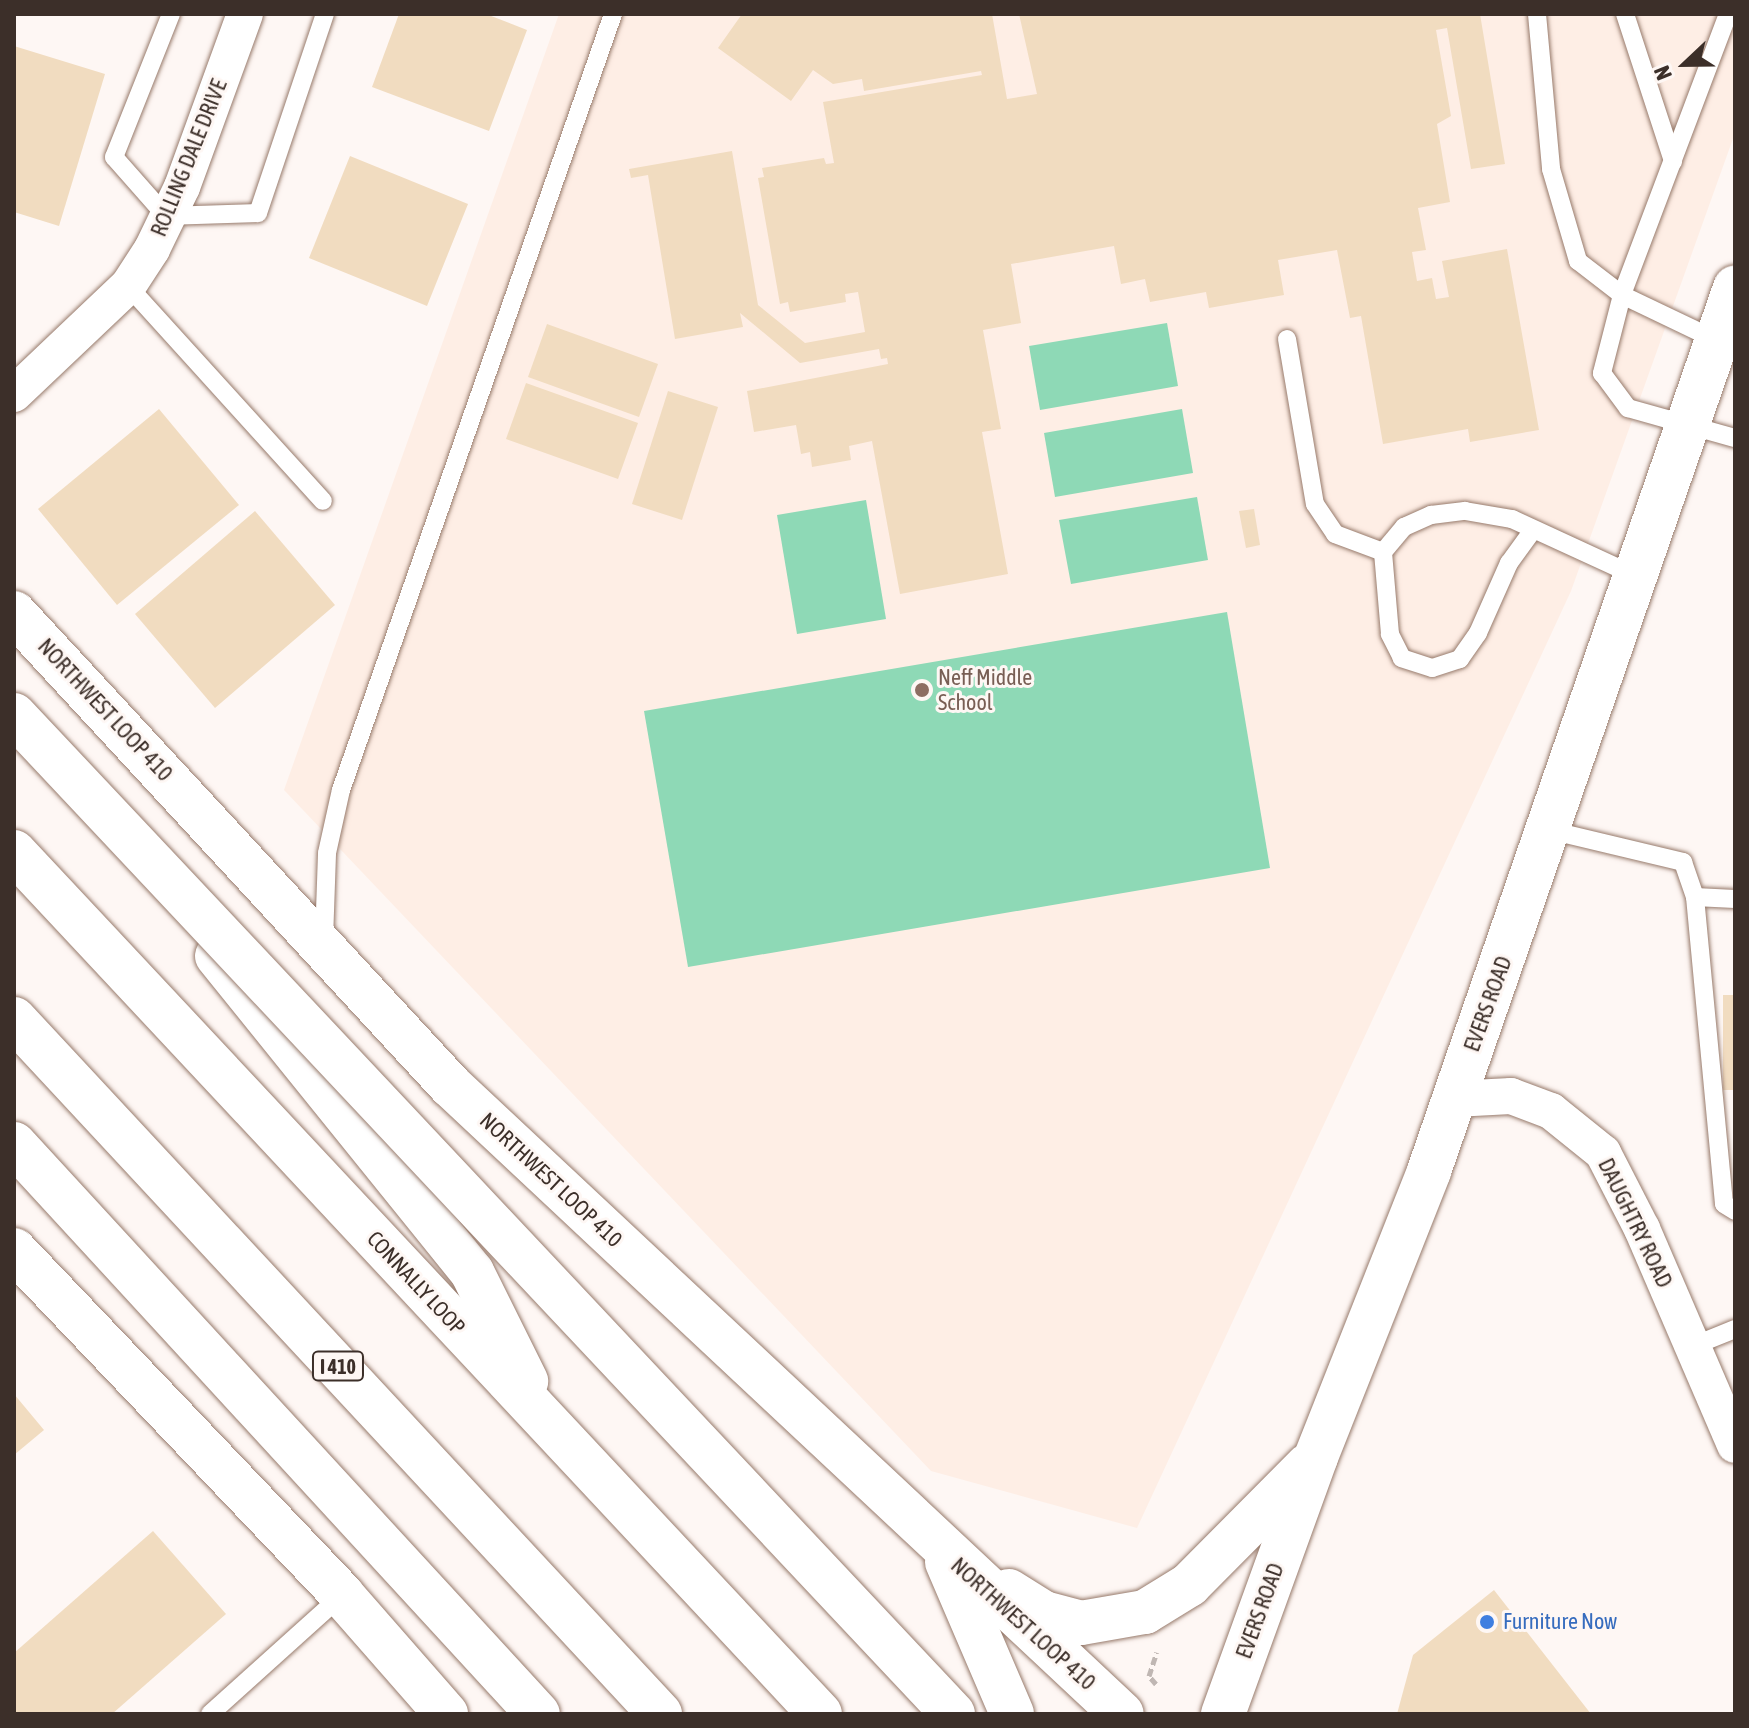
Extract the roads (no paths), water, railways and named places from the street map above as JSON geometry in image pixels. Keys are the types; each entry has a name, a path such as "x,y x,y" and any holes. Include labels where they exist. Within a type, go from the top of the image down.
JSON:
{"main road":[{"name":"EVERS ROAD","path":"1223,1714 1316,1457 1454,1099 1735,288"},
{"name":"NORTHWEST LOOP 410","path":"14,613 324,943 450,1085 943,1550 1122,1714"},
{"path":"14,704 472,1272 546,1422"},
{"path":"14,715 953,1714"},
{"name":"CONNALLY LOOP","path":"14,852 820,1714"},
{"name":"I 410","path":"14,1019 660,1714"},
{"path":"14,1144 538,1714"},
{"path":"14,1250 342,1595 446,1714"},
{"path":"943,1550 1044,1613 1081,1623 1115,1620 1145,1612 1189,1585 1316,1457"},
{"path":"943,1550 1012,1714"}],"street":[{"name":"ROLLING DALE DRIVE","path":"14,394 128,286 182,187 245,14"},
{"name":"DAUGHTRY ROAD","path":"1454,1099 1511,1096 1525,1101 1551,1111 1603,1153 1642,1229 1735,1445"}],"lane":[{"path":"171,14 114,157 166,216 258,213 325,14"},
{"path":"324,943 327,853 341,790 613,14"},
{"path":"1537,14 1551,169 1578,261 1622,295 1716,340"},
{"path":"1625,14 1673,161"},
{"path":"1728,14 1622,295 1602,373 1628,408 1688,422 1735,438"},
{"path":"128,286 323,501"},
{"path":"1287,339 1315,504 1335,534 1383,552"},
{"path":"1533,530 1509,563 1478,633 1460,659 1432,668 1402,658 1390,634 1383,552 1404,527 1431,515 1465,511 1512,519 1636,576"},
{"path":"1549,830 1683,862 1695,897 1724,1204 1735,1211"},
{"path":"1695,897 1735,899"},
{"path":"1693,1346 1735,1329"},
{"path":"210,1714 342,1595"}],"place":[{"name":"Neff Middle School","path":"922,690"},
{"name":"Furniture Now","path":"1487,1622"}]}
